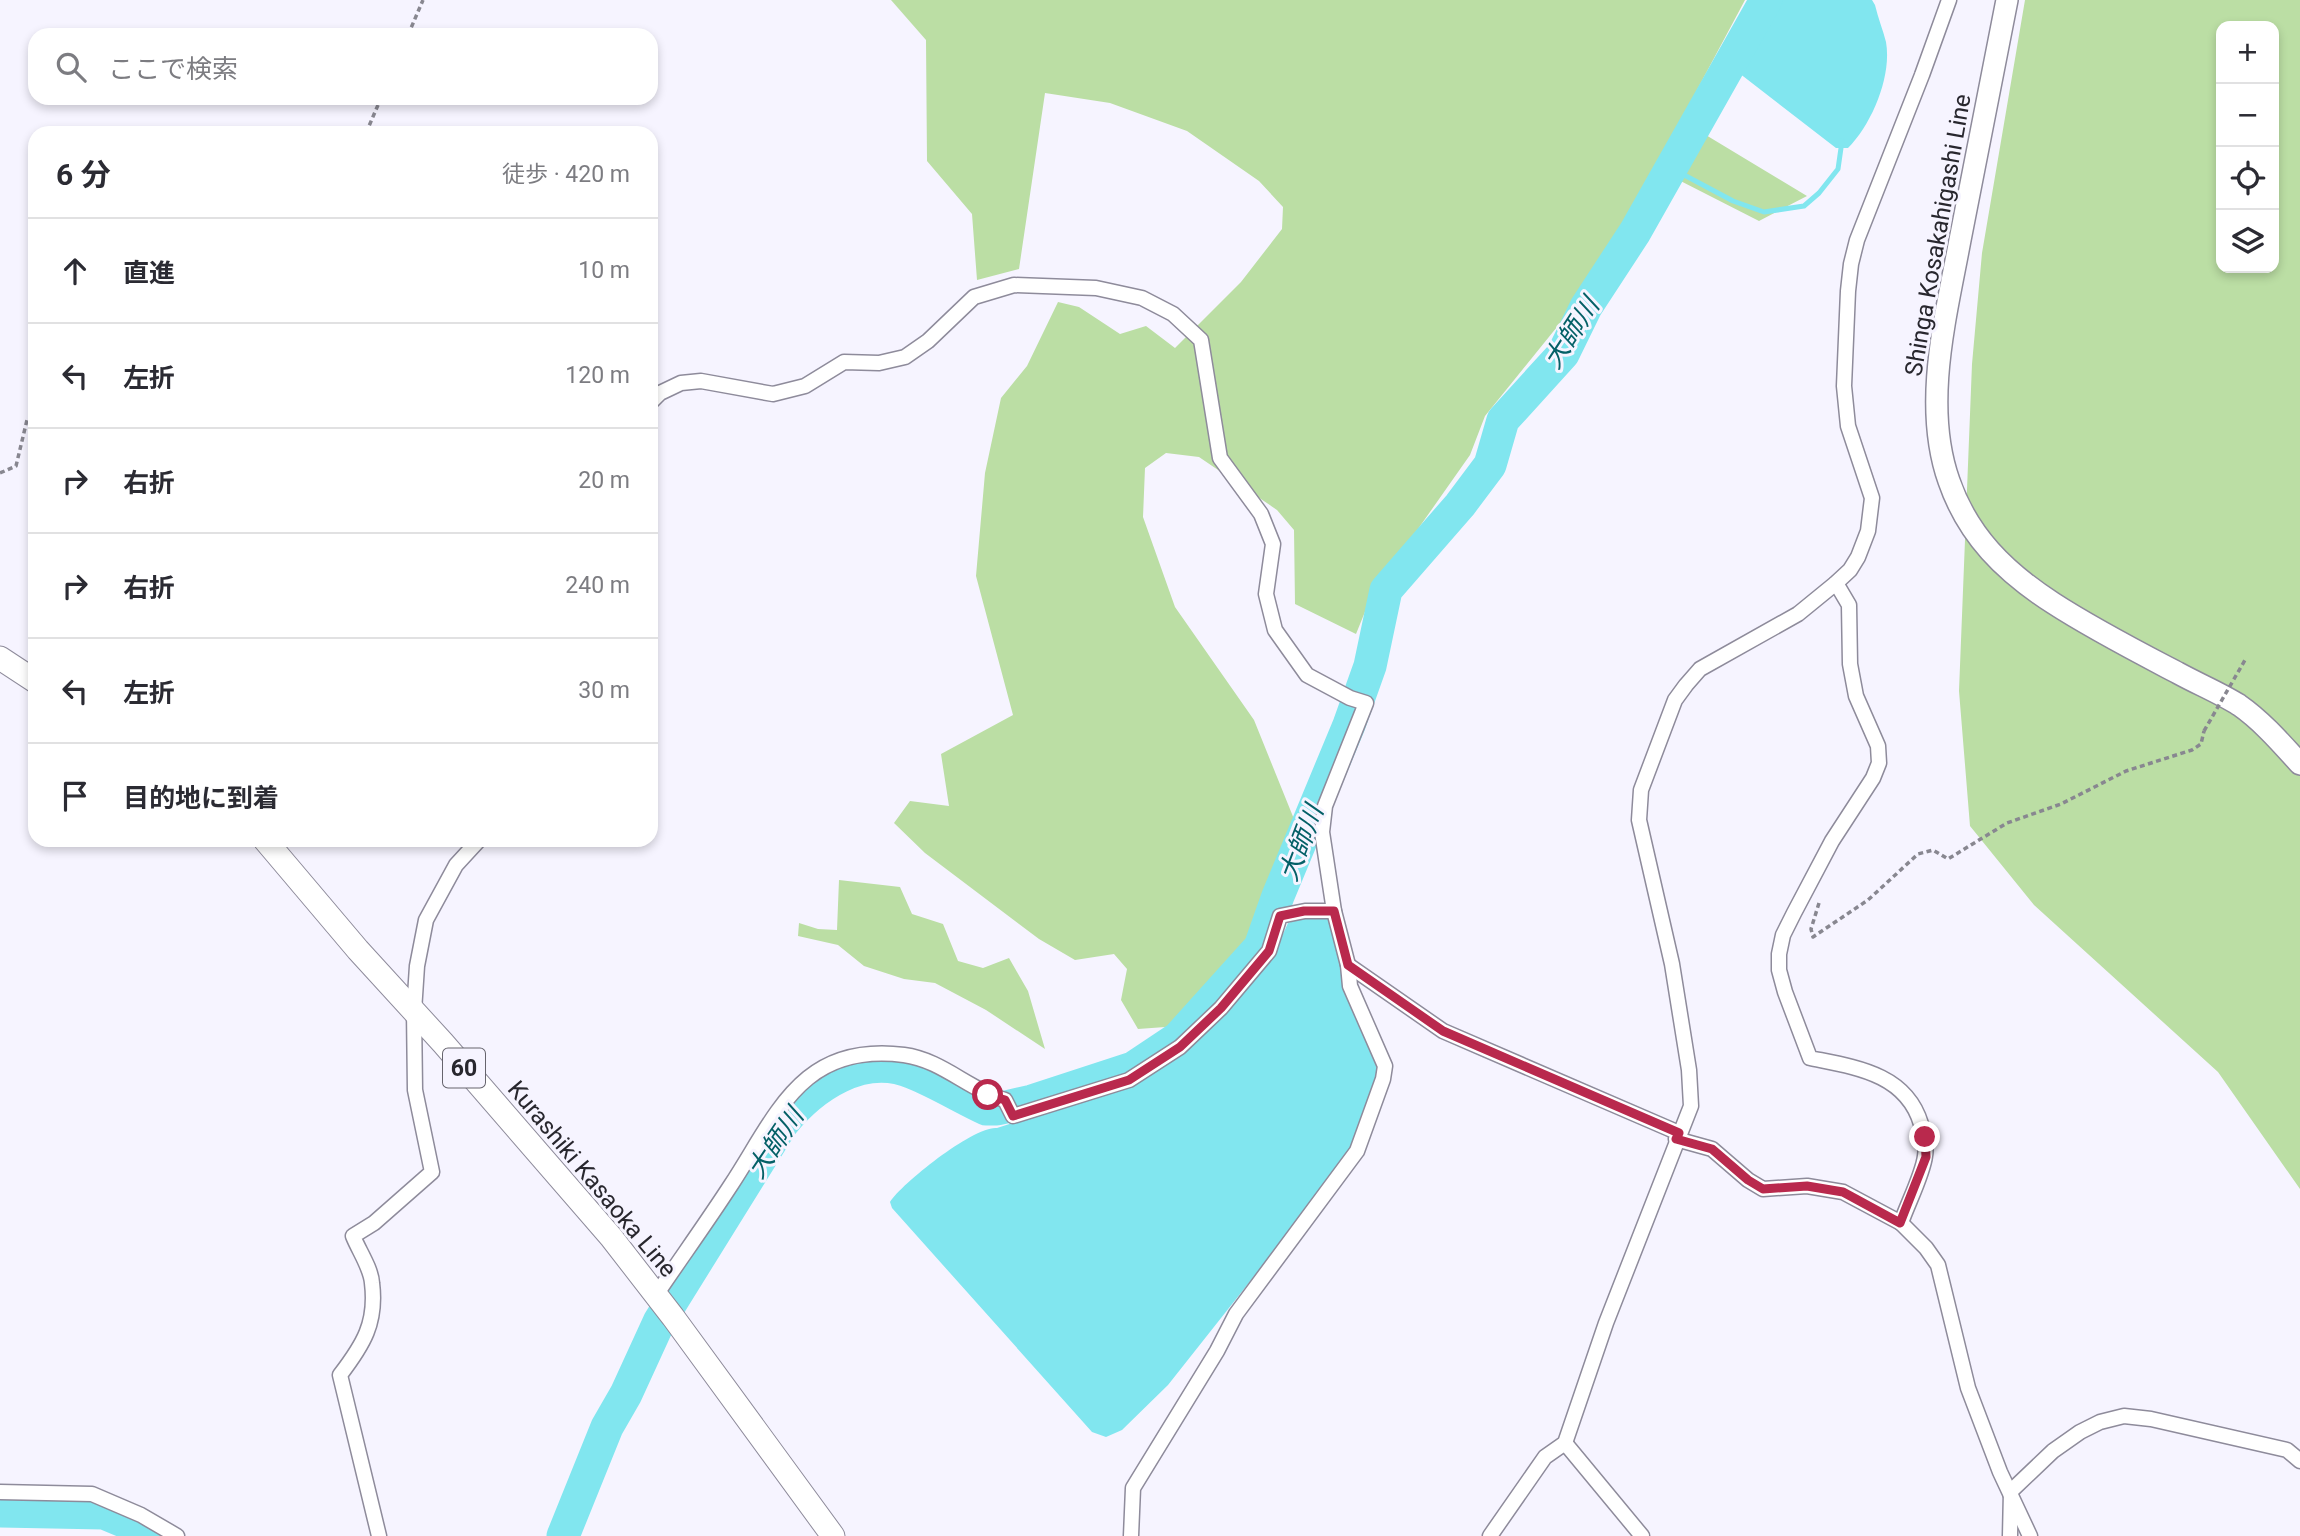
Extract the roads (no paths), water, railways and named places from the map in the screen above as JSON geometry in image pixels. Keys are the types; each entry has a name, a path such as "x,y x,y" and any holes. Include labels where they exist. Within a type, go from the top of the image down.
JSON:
{"main road":[{"name":"Shinga Kosakahigashi Line","path":"2007,0 1941,352 1938,417 1940,443 1948,480 1962,512 1986,548 2020,582 2069,614 2238,705 2276,737 2300,764"},
{"path":"0,659 28,677"},
{"name":"Kurashiki Kasaoka Line","path":"271,847 358,950 569,1186 663,1304 833,1536"}],"street":[{"path":"1490,1536 1545,1457 1565,1443 1606,1323 1690,1106 1689,1070 1672,964 1639,820 1641,790 1675,701 1700,669 1798,614 1836,583 1850,570 1858,557 1868,531 1871,498 1848,426 1844,386 1850,264 1949,0"},
{"path":"658,395 681,383 701,381 773,394 805,386 844,362 880,363 905,357 928,341 974,297 1014,285 1096,288 1142,298 1173,314 1201,340 1220,458 1261,514 1272,544 1266,594 1275,630 1307,675 1366,703 1325,806 1322,832 1334,911 1348,965 1350,986 1385,1066 1383,1079 1357,1151 1236,1314 1217,1351 1133,1488 1131,1536"},
{"path":"1836,583 1849,605 1850,664 1856,696 1878,746 1879,762 1873,778 1832,841 1783,935 1779,954 1780,971 1810,1058 1880,1075 1894,1084 1908,1099 1919,1118 1925,1137 1926,1157 1900,1223"},
{"path":"379,1536 340,1375 360,1349 372,1325 373,1281 353,1236 374,1223 432,1172 415,1090 414,1011 417,966 426,920 456,865 473,847"},
{"path":"663,1304 778,1109 793,1089 822,1069 855,1056 905,1055 925,1060 988,1095 1005,1100 1013,1116 1065,1100 1129,1080 1180,1047 1221,1008 1269,951 1280,916 1304,911 1334,911"},
{"path":"1348,965 1443,1031 1712,1149 1748,1180 1763,1189 1807,1186 1843,1192 1900,1223 1926,1248 1938,1265 1968,1388 2000,1472 2030,1536"},
{"path":"2010,1536 2011,1491 2053,1451 2100,1422 2124,1416 2151,1419 2287,1450 2300,1461"},
{"path":"1565,1443 1642,1536"},
{"path":"0,1492 92,1494 141,1515 177,1536"}],"water":[{"path":"1778,0 1872,0 1875,5 1886,42 1886,70 1872,113 1848,148 1836,148 1739,73 1738,68"},
{"path":"1309,916 1328,916 1347,993 1379,1067 1356,1141 1316,1198 1168,1385 1122,1430 1106,1437 1092,1432 892,1208 890,1202 923,1169 973,1136 1128,1086 1159,1070 1209,1030 1273,956 1288,923"}],"waterway":[{"name":"大師川","path":"563,1536 607,1427 626,1394 659,1322 782,1124 808,1097 840,1076 857,1070 876,1066 894,1067 922,1077 986,1109 997,1109 1032,1101 1133,1068 1178,1038 1260,947 1370,666 1386,590 1460,505 1490,465 1503,420 1563,354 1586,307 1635,232 1766,0"},
{"path":"1671,168 1733,201 1764,212 1804,206 1819,193 1838,169 1842,141"},
{"name":"大師川","path":"0,1511 104,1513 128,1523 145,1536"}]}
